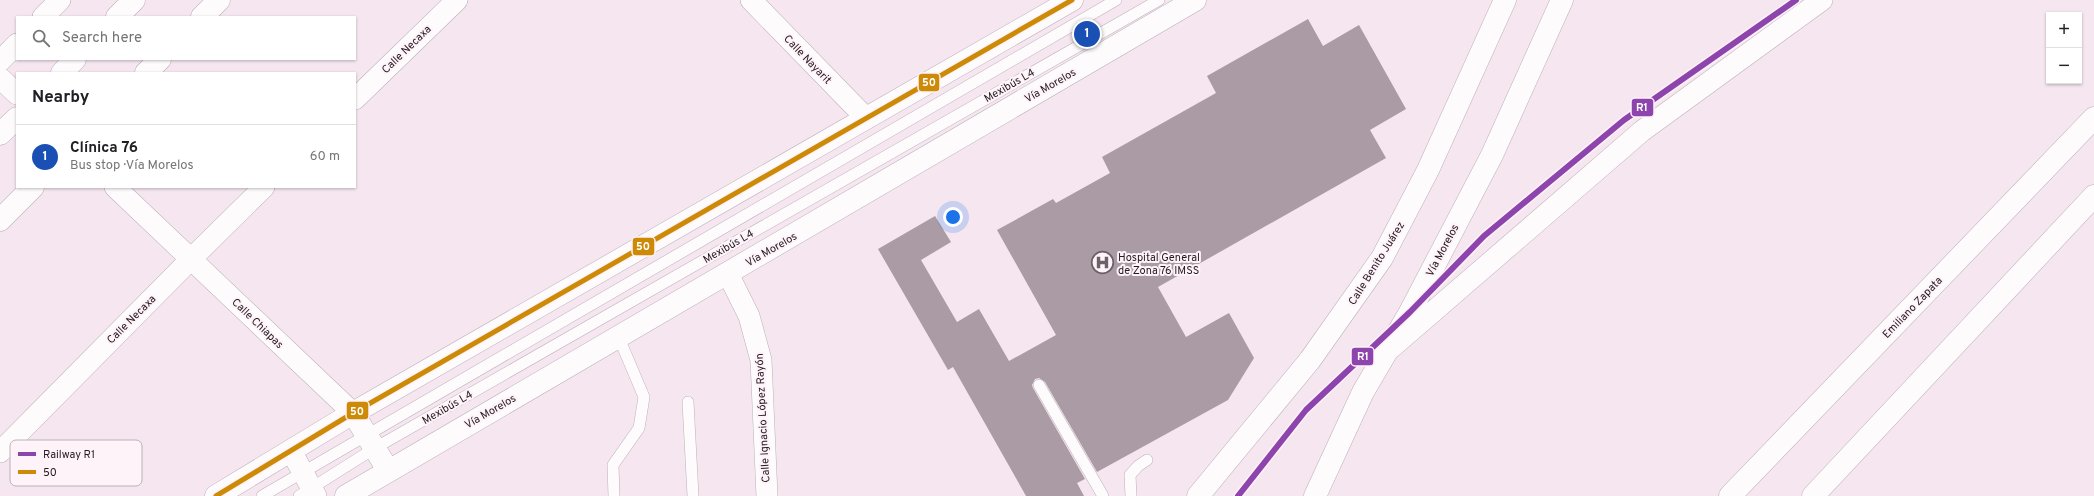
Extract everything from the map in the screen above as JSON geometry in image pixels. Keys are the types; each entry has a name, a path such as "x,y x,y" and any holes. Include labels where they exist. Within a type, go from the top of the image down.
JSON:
{"main road":[{"path":"118,16 134,0"},
{"path":"203,16 219,0"},
{"path":"216,496 353,413 1072,0"},
{"name":"Vía Morelos","path":"346,496 388,470 619,338 1195,0"},
{"name":"Calle Benito Juárez","path":"1198,496 1310,360 1382,258 1428,170 1504,0"},
{"name":"Vía Morelos","path":"1315,496 1363,392 1388,351 1492,155 1562,0"},
{"path":"63,72 75,60"},
{"path":"147,72 159,60"},
{"path":"0,134 16,118"},
{"name":"Emiliano Zapata","path":"1730,496 2094,118"},
{"path":"0,220 32,188"},
{"path":"1813,496 2094,196"},
{"name":"Calle Chiapas","path":"353,413 388,470"}],"street":[{"path":"44,16 60,0"},
{"name":"Calle Necaxa","path":"356,98 457,0"},
{"name":"Calle Nayarit","path":"751,0 866,118"},
{"path":"1388,351 1642,131 1822,0"},
{"path":"0,61 16,45"},
{"path":"0,78 16,93"},
{"name":"Calle Chiapas","path":"116,188 353,413"},
{"name":"Calle Necaxa","path":"12,440 263,188"},
{"name":"Calle Ignacio López Rayón","path":"728,274 749,316 761,360 767,496"},
{"name":"Calle Necaxa","path":"0,452 10,442"},
{"path":"291,451 307,488"}],"lane":[{"name":"Mexibús L4","path":"262,496 307,488 371,441 797,186 1116,0"},
{"name":"Mexibús L4","path":"307,488 371,441 1159,0"},
{"path":"614,496 613,465 639,428 644,397 619,338"},
{"path":"1039,385 1103,496"},
{"path":"688,402 693,496"},
{"path":"1131,496 1130,474 1147,460"}],"building":[{"path":"1308,19 1323,46 1359,25 1406,109 1370,130 1386,158 1158,287 1186,337 1229,313 1254,358 1228,400 1097,472 1045,382 1039,378 1035,379 1032,385 1033,388 1085,479 1077,483 1084,496 1026,496 953,367 948,370 878,249 935,216 951,242 921,260 957,322 979,309 1009,361 1056,335 997,230 1053,199 1056,203 1110,173 1102,157 1216,93 1207,76"}],"rail line":[{"name":"R1","path":"1238,496 1306,410 1410,312 1484,236 1624,120 1796,0"}],"transit line":[{"name":"50","path":"216,496 353,413 1072,0"}],"place":[{"name":"Clínica 76","path":"1087,34"},
{"name":"Hospital General de Zona 76 IMSS","path":"1103,263"}]}
